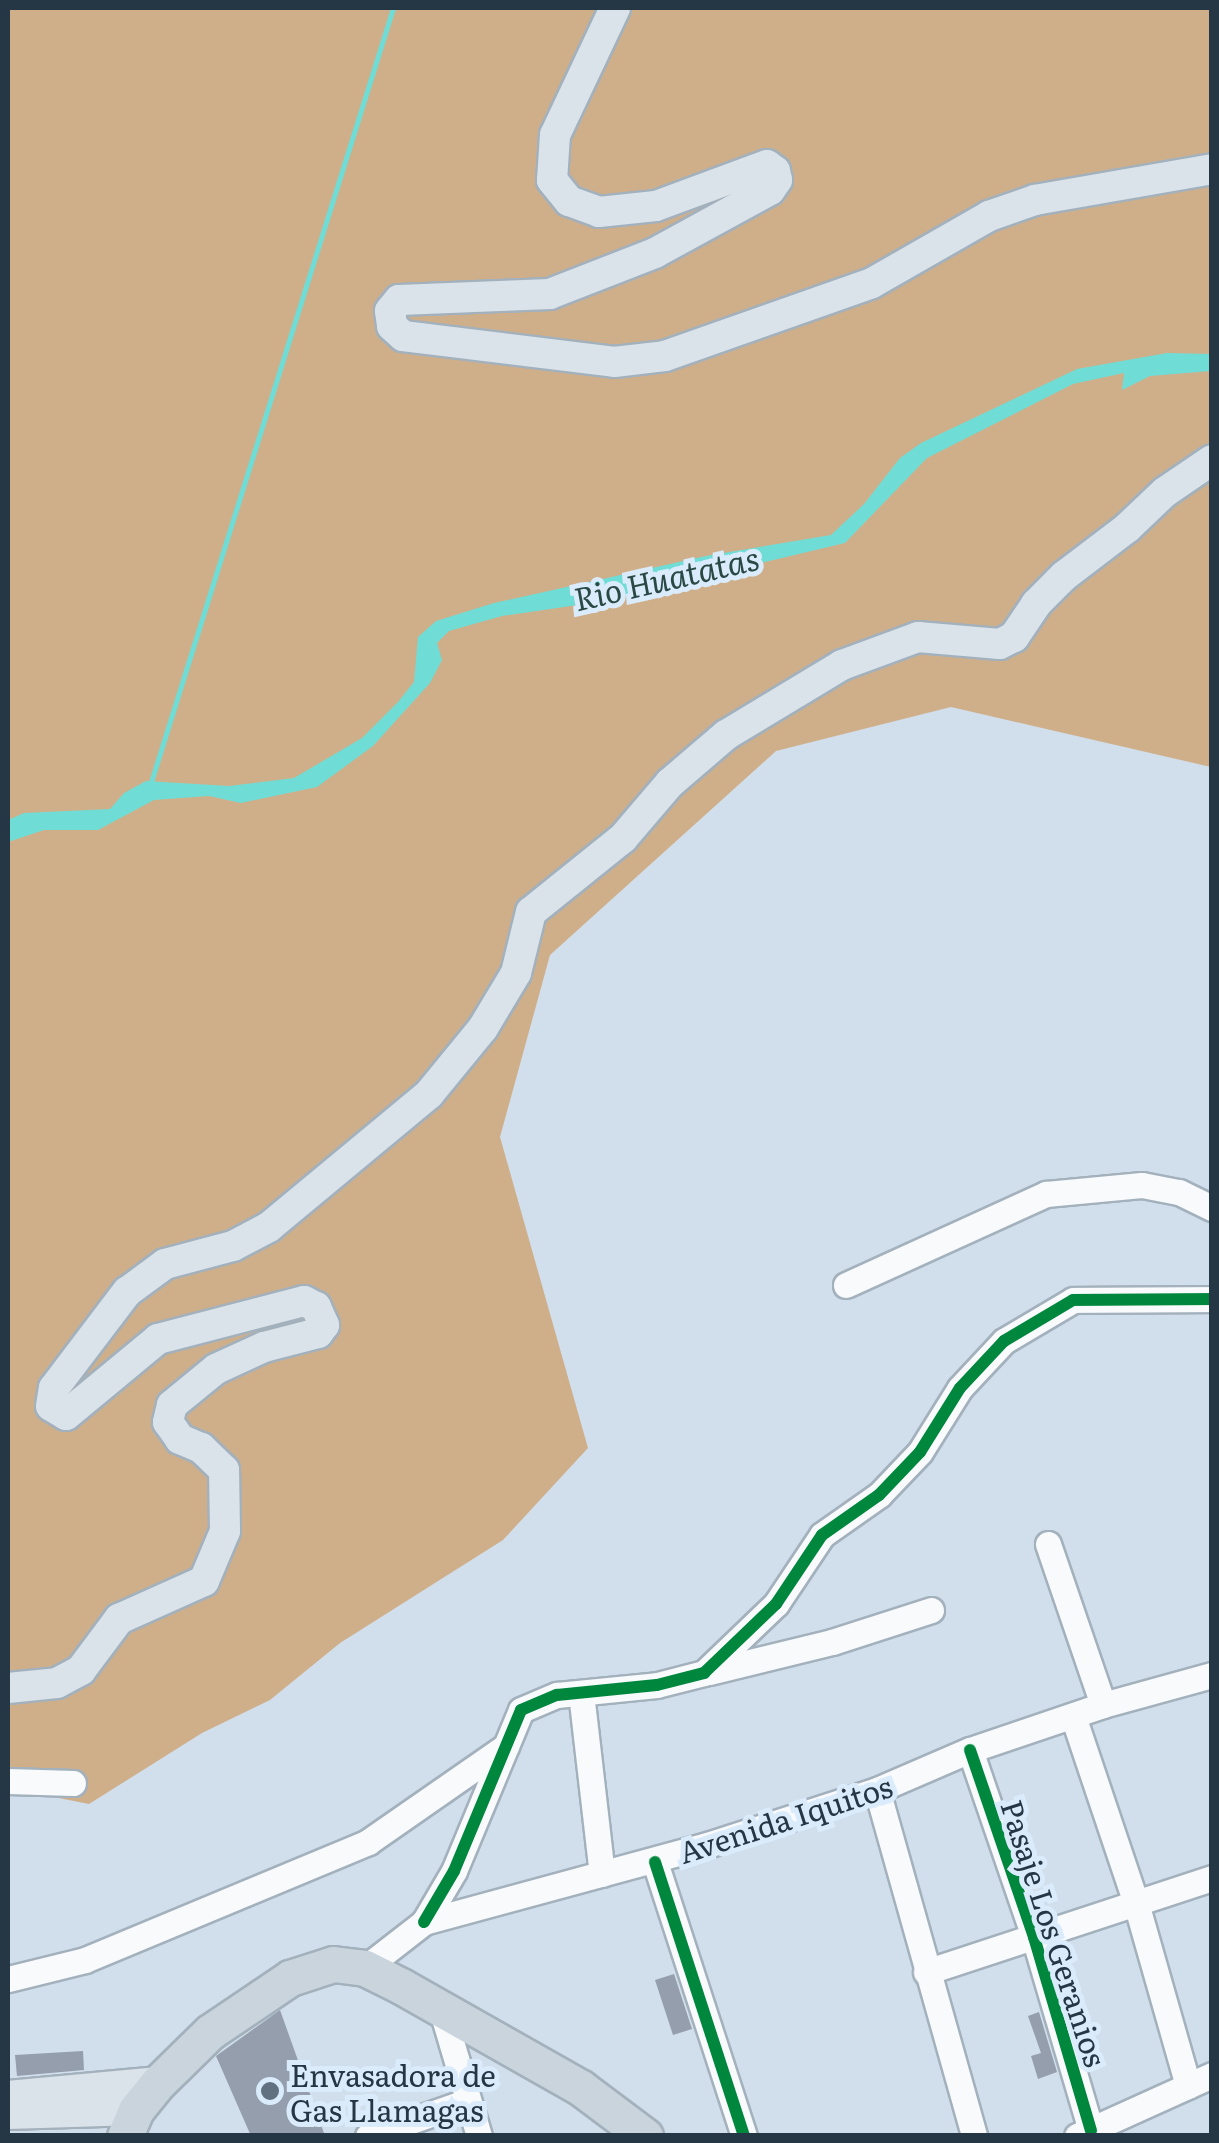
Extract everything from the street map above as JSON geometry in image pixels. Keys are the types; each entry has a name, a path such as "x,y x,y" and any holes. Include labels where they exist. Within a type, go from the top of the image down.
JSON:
{"highway":[{"path":"131,2123 159,2082 210,2032 290,1978 333,1964 364,1968 581,2088 646,2136"}],"main road":[{"path":"614,8 555,135 552,180 569,201 598,212 656,206 767,165 775,171 777,180 770,190 655,253 550,294 399,300 390,311 392,326 404,336 614,362 665,356 872,282 989,216 1035,200 1212,170"},
{"path":"8,1688 58,1683 81,1670 119,1620 204,1580 226,1531 224,1470 201,1448 180,1439 168,1422 172,1405 216,1369 264,1347 318,1333 324,1326 316,1307 304,1301 158,1340 66,1414 51,1406 54,1388 126,1292 165,1264 233,1246 270,1226 428,1094 483,1028 516,974 532,912 622,838 670,782 726,735 842,666 918,636 1000,644 1014,637 1036,604 1064,576 1164,492 1212,460"},
{"path":"8,2096 159,2082"},
{"path":"8,2114 131,2123"}],"street":[{"path":"846,1286 1046,1194 1142,1185 1179,1192 1212,1208"},
{"path":"704,1673 776,1604 822,1535 879,1494 920,1452 960,1388 1004,1342 1073,1300 1212,1299"},
{"path":"1048,1544 1103,1705"},
{"path":"424,1922 454,1872 521,1710 545,1698 657,1685 832,1642 932,1610"},
{"name":"Avenida Iquitos","path":"364,1968 424,1922 655,1862 877,1790 970,1750 1103,1705 1212,1675"},
{"path":"581,1693 602,1874"},
{"path":"1074,1716 1200,2081 1084,2133"},
{"path":"8,1979 86,1960 368,1842 506,1746"},
{"name":"Pasaje Los Geranios","path":"970,1750 1034,1938 1084,2133"},
{"path":"8,1781 73,1783"},
{"path":"877,1790 974,2136"},
{"path":"655,1862 744,2136"},
{"path":"926,1972 1212,1878"},
{"path":"442,2011 480,2136"},
{"path":"368,2136 468,2101"}],"shaded area":[{"path":"8,8 1211,8 1211,767 951,707 776,751 550,955 500,1137 588,1448 503,1540 340,1643 270,1700 202,1733 89,1804 8,1788"}],"water":[{"path":"1167,353 1211,354 1211,371 1150,376 1122,390 1124,373 1073,384 927,458 845,543 598,602 502,616 449,631 437,643 442,660 430,683 373,746 317,787 241,803 209,796 154,800 98,830 44,830 8,842 8,820 24,813 110,809 124,793 146,781 229,786 294,778 362,738 398,702 414,682 418,637 436,621 494,603 706,556 831,535 864,504 900,458 921,443 1077,369"}],"building":[{"path":"674,1974 692,2029 673,2035 655,1980"},
{"name":"Envasadora de Gas Llamagas","path":"280,2010 325,2136 251,2136 216,2056"},
{"path":"1039,2012 1057,2072 1038,2079 1031,2056 1041,2053 1028,2016"},
{"path":"83,2051 84,2070 17,2076 15,2055"}],"waterway":[{"name":"Rio Huatatas","path":"151,782 393,8"}],"cycle path":[{"path":"424,1922 454,1871 521,1710 557,1695 657,1685 704,1673 776,1604 822,1535 879,1495 920,1452 960,1388 1004,1341 1073,1300 1212,1299"},
{"path":"970,1750 1034,1937 1091,2131"},
{"path":"655,1862 744,2136"}],"place":[{"name":"Envasadora de Gas Llamagas","path":"270,2091"}]}
